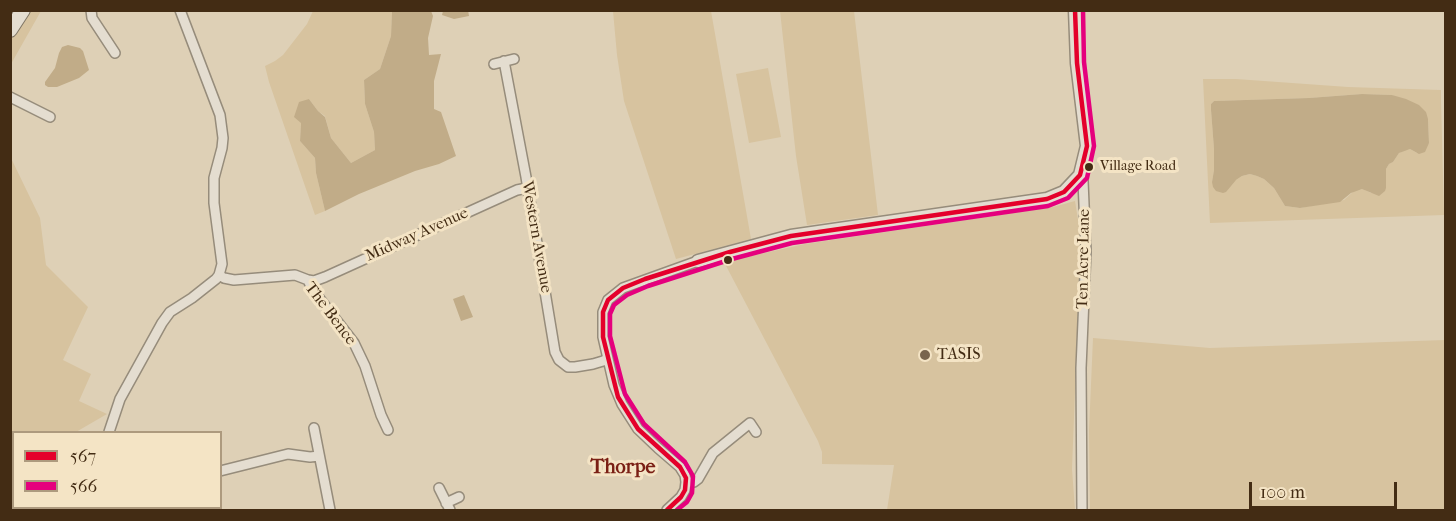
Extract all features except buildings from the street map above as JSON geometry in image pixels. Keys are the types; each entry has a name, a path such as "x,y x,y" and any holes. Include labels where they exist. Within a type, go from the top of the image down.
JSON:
{"main road":[{"path":"10,30 23,10"}],"street":[{"path":"91,10 92,18 115,53"},
{"path":"109,431 120,399 166,316 207,287 219,275 222,264 214,203 214,178 222,148 222,126 215,99 180,10"},
{"name":"Ten Acre Lane","path":"1075,10 1077,63 1087,146 1080,175 1083,181 1086,251 1081,368 1082,510"},
{"name":"Western Avenue","path":"514,59 499,63 527,188 557,358 565,365 575,367 608,359"},
{"path":"10,97 50,117"},
{"path":"668,510 685,490 685,475 680,467 648,439 630,417 618,397 608,359 602,330 603,312 608,300 618,291 698,261 791,236 1047,199 1064,192 1080,175"},
{"name":"Midway Avenue","path":"308,280 315,281 325,278 508,194 527,188"},
{"name":"The Bence","path":"219,275 234,280 295,275 308,280 312,289 354,343 365,366 388,430"},
{"path":"686,482 694,482 698,479 713,453 750,423 756,432"},
{"path":"314,428 330,510"},
{"path":"222,470 288,454 319,456"},
{"path":"439,488 448,507 459,497"}],"shaded area":[{"path":"468,10 469,16 454,19 442,15 443,11"},
{"path":"11,11 41,11 11,64"},
{"path":"313,11 392,11 391,36 380,69 364,80 365,104 374,132 375,150 351,163 331,138 325,116 309,99 301,123 300,141 315,158 325,211 315,215 265,66 283,55 307,24"},
{"path":"392,11 431,11 433,16 428,38 429,55 441,54 434,81 434,109 441,112 456,156 359,194 325,211 315,158 300,141 301,123 294,117 299,102 309,99 325,117 331,138 351,163 375,150 374,132 365,104 364,80 380,69 391,36"},
{"path":"613,11 711,11 751,239 676,259 624,101"},
{"path":"780,11 854,11 878,215 807,225 796,156"},
{"path":"68,45 83,51 89,70 79,78 57,87 48,87 45,82 55,68 62,47"},
{"path":"768,68 781,137 749,143 736,74"},
{"path":"1203,79 1441,90 1444,215 1210,223","holes":["1362,94 1392,95 1428,119 1429,143 1417,153 1410,149 1399,153 1386,169 1386,188 1371,193 1363,189 1355,190 1344,200 1300,208 1285,206 1274,188 1257,176 1250,174 1236,180 1212,182 1214,149 1211,104 1214,101"]},
{"path":"1362,94 1392,95 1406,99 1419,105 1426,112 1428,119 1429,143 1425,152 1419,154 1410,149 1399,153 1386,169 1386,188 1379,196 1362,189 1351,193 1340,202 1300,208 1285,206 1274,188 1264,179 1250,174 1236,180 1226,192 1216,191 1213,187 1214,149 1211,104 1214,101"},
{"path":"10,156 40,218 46,265 88,307 63,360 91,374 79,401 107,414 78,431 12,431 11,461"},
{"name":"TASIS","path":"1075,201 1079,226 1080,260 1072,469 1075,510 887,510 894,465 822,464 822,452 818,441 724,262 805,244 1053,207"},
{"path":"464,295 473,317 461,321 453,299"},
{"path":"1093,338 1210,348 1445,340 1445,510 1090,510 1089,431"}],"transit line":[{"name":"567","path":"667,510 681,497 685,490 686,478 680,467 638,429 618,397 603,337 603,312 608,300 623,288 645,279 730,252 791,236 1047,199 1064,192 1080,175 1087,146 1077,63 1075,10"},
{"name":"566","path":"677,510 687,502 692,493 693,476 685,462 644,424 625,394 610,336 610,314 614,305 627,295 648,286 732,259 792,243 1048,206 1068,198 1087,178 1094,146 1084,62 1083,10"}],"place":[{"name":"Village Road","path":"1089,167"},
{"name":"TASIS","path":"925,355"}],"district":[{"name":"Thorpe","path":"623,468"}]}
